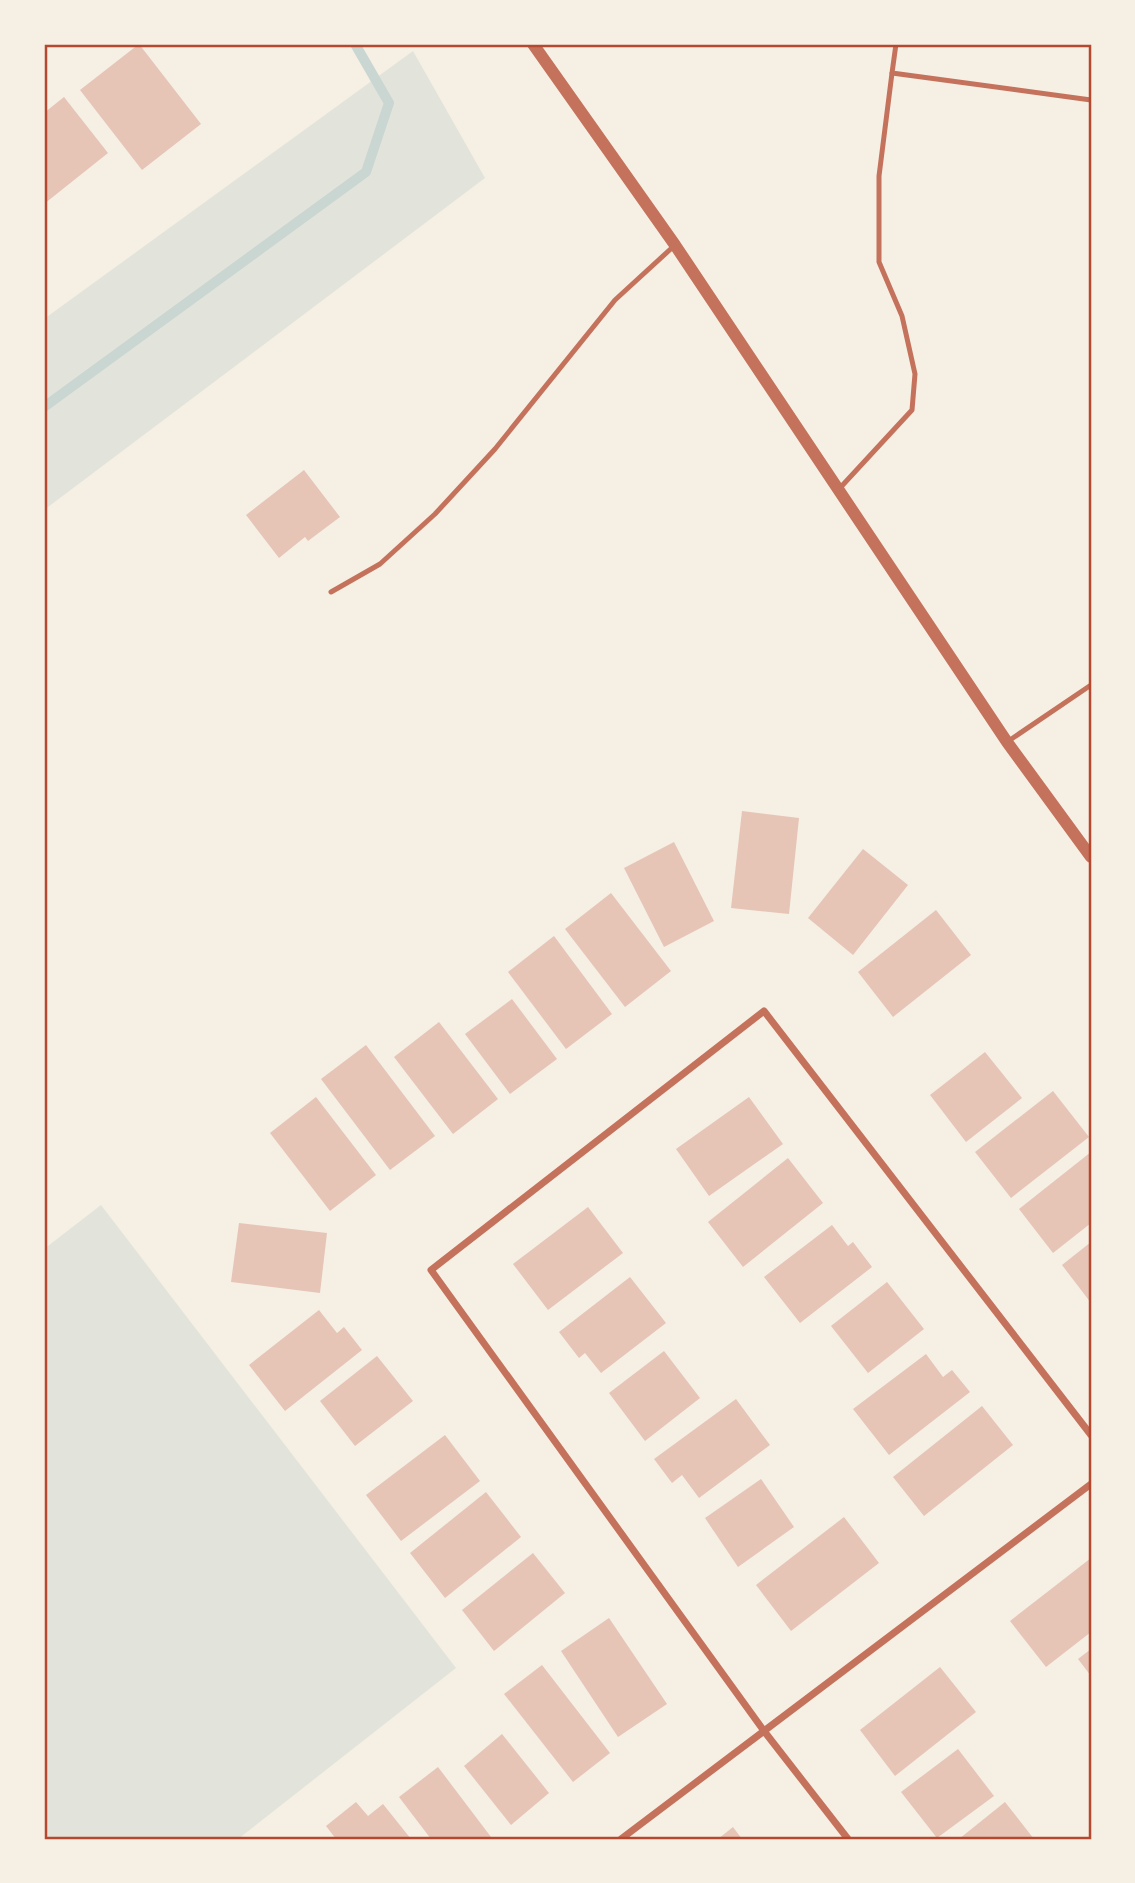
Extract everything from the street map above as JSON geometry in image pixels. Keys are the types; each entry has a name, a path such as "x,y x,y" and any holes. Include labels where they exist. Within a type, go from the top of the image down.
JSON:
{"street":[{"path":"533,44 675,245 1007,742 1091,857"},
{"path":"848,1839 764,1731 431,1270 764,1011 1091,1435"},
{"path":"621,1839 1091,1484"}],"lane":[{"path":"838,490 912,410 915,374 902,316 879,262 879,176 896,44"},
{"path":"892,73 1091,100"},
{"path":"331,592 380,564 435,514 518,422 615,300 675,245"},
{"path":"1007,742 1091,685"}],"shaded area":[{"path":"413,51 485,178 44,510 44,319"},
{"path":"101,1205 456,1668 238,1839 44,1839 44,1249"}],"building":[{"path":"139,44 201,124 142,170 80,90"},
{"path":"64,97 108,153 44,204 44,113"},
{"path":"304,470 340,517 308,541 305,537 279,558 246,515"},
{"path":"742,811 799,818 789,914 731,908"},
{"path":"674,842 714,921 664,947 624,868"},
{"path":"863,849 908,885 853,955 808,918"},
{"path":"611,893 671,971 625,1007 565,929"},
{"path":"936,910 971,955 893,1017 858,972"},
{"path":"554,936 612,1014 566,1049 508,972"},
{"path":"512,999 557,1059 510,1094 465,1034"},
{"path":"439,1022 498,1099 453,1134 394,1057"},
{"path":"366,1045 435,1136 390,1170 321,1079"},
{"path":"985,1052 1022,1098 966,1142 930,1095"},
{"path":"1053,1091 1089,1137 1011,1198 975,1152"},
{"path":"316,1097 376,1175 330,1211 270,1133"},
{"path":"749,1097 783,1144 709,1196 676,1149"},
{"path":"1091,1152 1091,1223 1053,1253 1019,1209"},
{"path":"788,1158 823,1203 743,1267 708,1222"},
{"path":"588,1207 623,1253 548,1310 513,1264"},
{"path":"239,1223 327,1233 320,1293 231,1282"},
{"path":"832,1225 848,1246 853,1242 872,1267 800,1323 764,1277"},
{"path":"1091,1242 1091,1303 1062,1265"},
{"path":"630,1277 666,1323 601,1373 585,1353 579,1358 559,1332"},
{"path":"887,1282 924,1329 868,1373 831,1326"},
{"path":"319,1310 337,1333 344,1327 362,1350 285,1411 249,1365"},
{"path":"664,1351 700,1398 645,1441 609,1393"},
{"path":"926,1354 943,1377 952,1370 970,1392 889,1455 853,1409"},
{"path":"377,1356 413,1401 355,1446 320,1401"},
{"path":"736,1399 770,1445 699,1498 682,1475 672,1483 654,1459"},
{"path":"982,1406 1013,1445 924,1516 893,1477"},
{"path":"445,1435 480,1481 401,1541 366,1495"},
{"path":"761,1479 794,1527 738,1567 705,1518"},
{"path":"486,1492 521,1537 445,1598 410,1553"},
{"path":"844,1517 879,1563 791,1631 756,1585"},
{"path":"533,1553 565,1593 494,1651 462,1610"},
{"path":"1091,1558 1091,1632 1046,1667 1010,1621"},
{"path":"609,1618 667,1704 618,1737 561,1651"},
{"path":"1091,1649 1091,1676 1078,1659"},
{"path":"542,1665 610,1753 573,1782 504,1694"},
{"path":"940,1667 976,1712 895,1776 860,1730"},
{"path":"502,1734 549,1793 511,1825 464,1766"},
{"path":"958,1749 994,1796 937,1838 901,1792"},
{"path":"438,1767 491,1837 431,1839 399,1797"},
{"path":"356,1802 368,1816 383,1804 411,1839 336,1839 326,1826"},
{"path":"1005,1802 1034,1839 959,1839"},
{"path":"733,1827 742,1839 718,1839"}],"waterway":[{"path":"44,407 366,172 389,103 355,44"}]}
